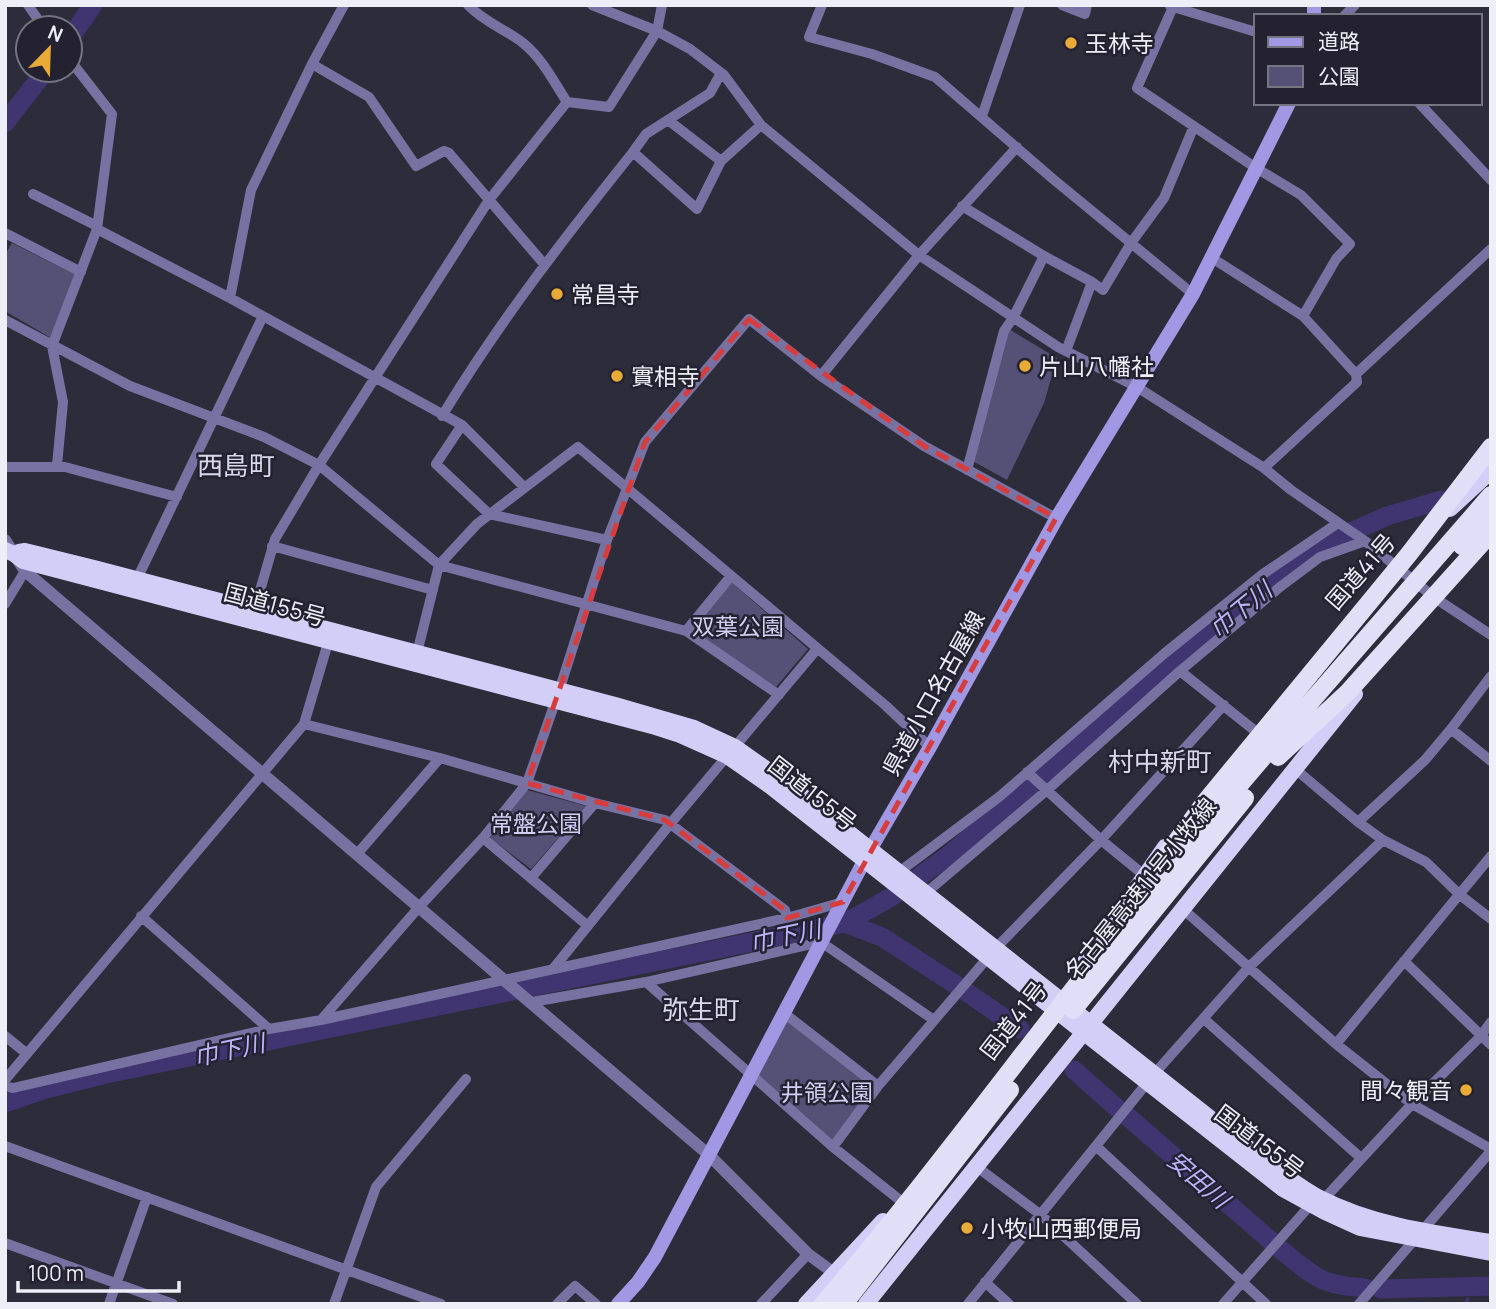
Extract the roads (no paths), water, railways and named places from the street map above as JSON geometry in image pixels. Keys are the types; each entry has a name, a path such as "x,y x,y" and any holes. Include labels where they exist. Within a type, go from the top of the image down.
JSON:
{"highway":[{"path":"1110,944 1127,908 1205,802 1409,554 1491,447"},
{"name":"国道41号","path":"806,1304 901,1201 1056,1003 1144,875 1254,730 1321,653 1392,564 1491,471"},
{"path":"1110,944 1296,719 1491,495"},
{"name":"名古屋高速11号小牧線","path":"845,1304 1060,1027 1278,757 1427,582 1491,516"},
{"path":"1278,757 1348,692 1491,533"},
{"path":"869,1303 1294,768 1435,598 1491,540"},
{"name":"国道155号","path":"8,548 137,579 254,611 330,636 417,653 557,696"},
{"name":"国道155号","path":"8,548 23,561 694,728 786,783 867,856 918,891 1151,1078 1283,1189 1318,1200 1360,1228 1491,1242"},
{"name":"名古屋高速11号小牧線","path":"823,1304 879,1239 1110,944"},
{"name":"国道155号","path":"1420,1235 1491,1253"},
{"path":"831,1304 879,1239"}],"main road":[{"name":"県道小口名古屋線","path":"618,1304 638,1282 655,1257 867,856 1056,518 1193,294 1288,105"},
{"path":"834,1273 869,1303"}],"street":[{"path":"230,298 251,190 344,5"},
{"path":"468,5 478,16 524,44 545,66 566,102"},
{"path":"592,5 657,31 690,49 721,73 761,125 919,255 1066,351 1137,387 1264,468 1365,541 1435,598 1491,635"},
{"path":"566,102 609,107 657,31 662,5"},
{"path":"822,5 809,37 872,54 935,77 1193,294"},
{"path":"982,116 1020,5"},
{"path":"1062,5 1085,14 1087,5"},
{"path":"1254,31 1170,6 1137,88 1301,195 1350,244 1336,259 1303,316"},
{"path":"312,64 369,97 415,166 444,151 449,153 544,264"},
{"path":"442,416 478,357 544,264 646,134 710,93 721,73"},
{"path":"57,465 63,402 52,346 97,228 112,114 84,79"},
{"path":"254,611 272,546 319,465 489,200 566,102"},
{"path":"1421,105 1491,180"},
{"path":"667,120 721,161"},
{"path":"633,152 697,209 721,161 761,125"},
{"path":"962,206 1103,290 1131,243 1164,198 1194,126"},
{"path":"821,376 919,255 1017,147"},
{"path":"33,194 462,425 524,487"},
{"path":"5,233 81,272"},
{"path":"1356,374 1491,248"},
{"path":"967,470 1004,331 1044,256"},
{"path":"1212,258 1303,316 1356,374 1357,382 1264,468"},
{"path":"1066,351 1092,282"},
{"path":"137,579 264,316"},
{"path":"321,1020 483,838 527,783 607,540 645,442 749,319 821,376 924,446 1056,518"},
{"path":"5,320 130,386 264,438 319,465 439,565 686,631 779,695"},
{"path":"462,425 436,464 489,514 607,540"},
{"path":"417,653 439,565 477,524 578,447 930,747"},
{"path":"5,467 57,465 177,497"},
{"path":"899,877 999,797 1165,653 1244,590 1338,523"},
{"path":"918,891 1044,789 1280,587 1320,557 1365,541"},
{"path":"272,546 433,590"},
{"path":"8,548 25,571 709,1155 808,1255 834,1273"},
{"path":"5,604 25,571"},
{"path":"686,631 731,576"},
{"path":"5,1080 304,724 330,636"},
{"path":"553,969 817,649"},
{"path":"1180,671 1254,730"},
{"path":"1358,822 1425,760 1491,676"},
{"path":"833,1147 878,1086 992,953 1101,840 1224,705"},
{"path":"304,724 665,820 785,910 788,918"},
{"path":"1451,729 1491,761"},
{"path":"358,853 440,758"},
{"path":"1294,768 1358,822 1384,840 1426,862 1460,895 1491,919"},
{"path":"1027,772 1101,840 1144,875"},
{"path":"531,878 595,803"},
{"path":"483,838 588,926"},
{"path":"968,1304 1151,1078 1248,968 1384,840"},
{"path":"1336,1044 1491,856"},
{"path":"5,1086 13,1088 269,1029 788,918 843,902"},
{"path":"1184,909 1336,1044 1412,1104 1491,1150 1359,1304"},
{"path":"141,916 269,1029"},
{"path":"532,1002 646,982 821,942 934,1020"},
{"path":"1404,961 1491,1045"},
{"path":"646,982 833,1147 901,1201"},
{"path":"784,1013 878,1086"},
{"path":"1204,1018 1361,1157"},
{"path":"1223,1304 1318,1200 1480,1037 1491,1022"},
{"path":"5,1036 26,1053"},
{"path":"334,1304 376,1187 466,1079"},
{"path":"5,1146 441,1304"},
{"path":"1097,1147 1266,1304"},
{"path":"977,1167 1041,1215 1137,1304"},
{"path":"110,1304 147,1197"},
{"path":"5,1243 173,1304"},
{"path":"761,1304 808,1255"},
{"path":"985,1282 1009,1304"},
{"path":"557,1304 575,1286 596,1304"}],"waterway":[{"path":"84,18 93,5"},
{"path":"5,123 35,84"},
{"name":"巾下川","path":"5,1103 46,1089 106,1074 845,923 891,897 948,856 1158,675 1288,570 1353,531 1387,516 1441,500"},
{"name":"安田川","path":"845,923 882,937 956,985"},
{"name":"安田川","path":"965,991 1020,1029"},
{"name":"安田川","path":"1074,1070 1118,1109"},
{"name":"安田川","path":"1127,1116 1271,1241"},
{"name":"安田川","path":"1280,1249 1319,1278 1338,1285 1365,1288"},
{"name":"安田川","path":"1381,1289 1491,1286"},
{"path":"1465,1304 1468,1299"}],"place":[{"name":"玉林寺","path":"1071,43"},
{"name":"常昌寺","path":"557,294"},
{"name":"片山八幡社","path":"1025,366"},
{"name":"實相寺","path":"617,376"},
{"name":"間々観音","path":"1466,1090"},
{"name":"小牧山西郵便局","path":"967,1228"}],"district":[{"name":"西島町","path":"236,465"},
{"name":"村中新町","path":"1160,761"},
{"name":"弥生町","path":"701,1009"}],"park label":[{"name":"双葉公園","path":"738,626"},
{"name":"常盤公園","path":"536,823"},
{"name":"井領公園","path":"827,1092"}]}
